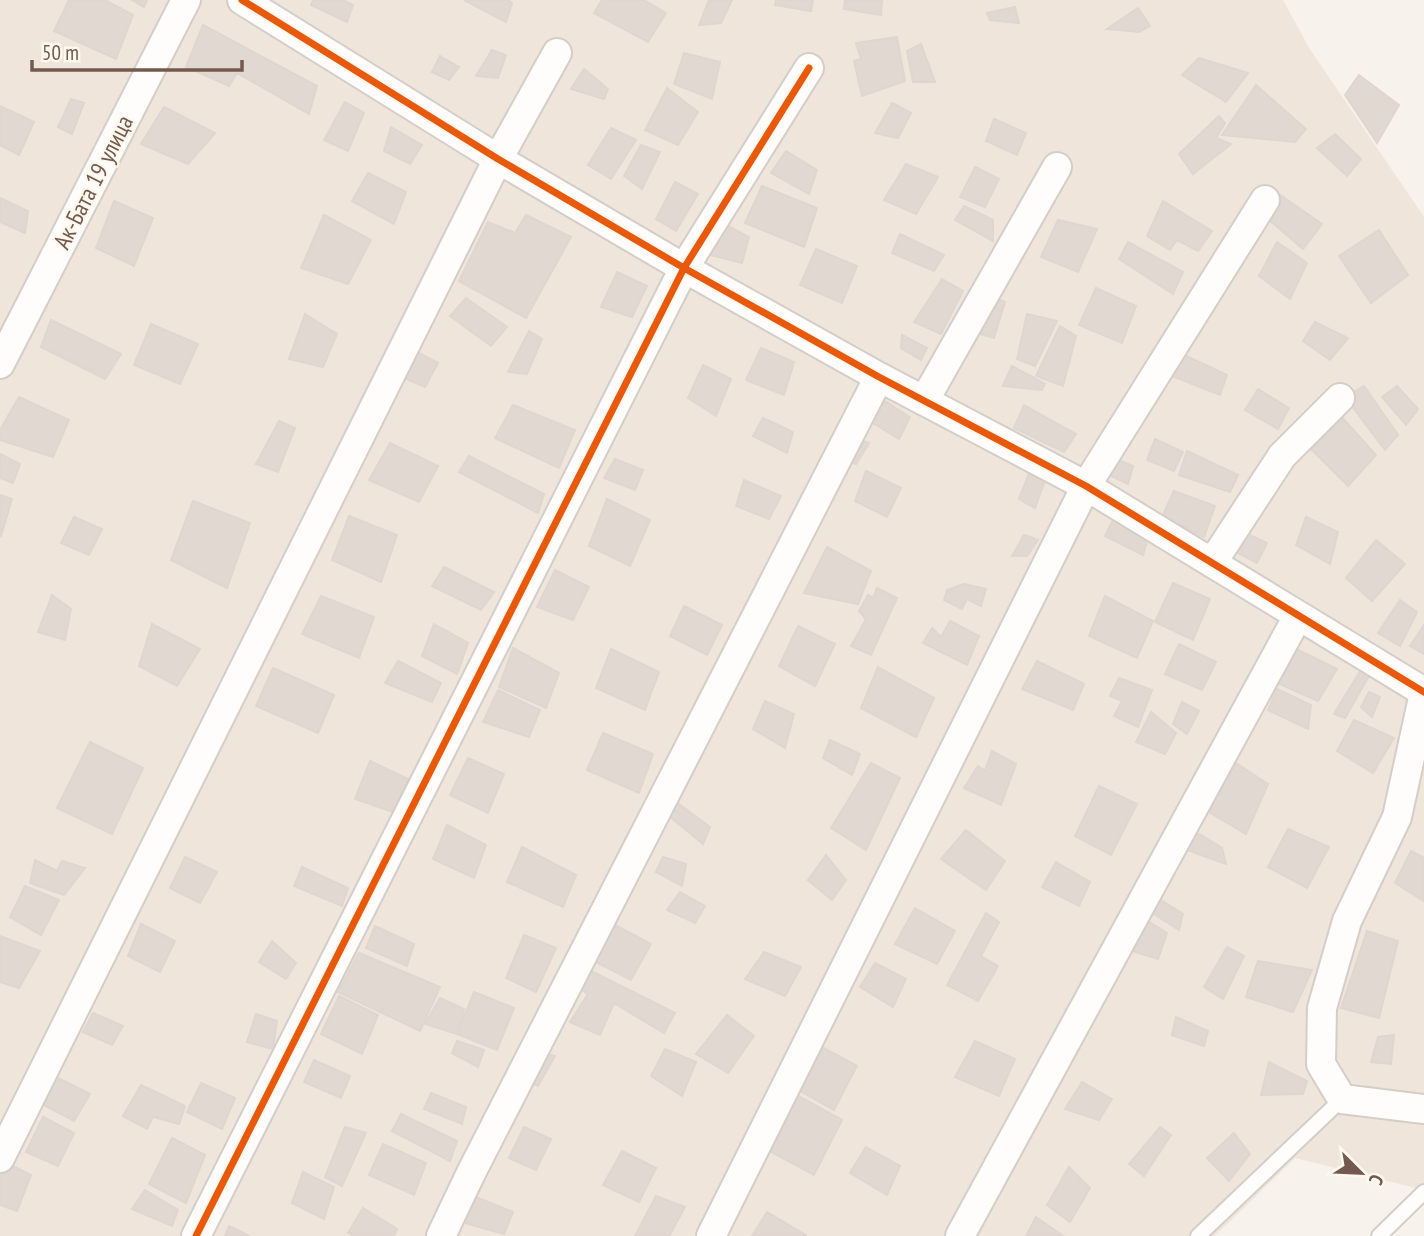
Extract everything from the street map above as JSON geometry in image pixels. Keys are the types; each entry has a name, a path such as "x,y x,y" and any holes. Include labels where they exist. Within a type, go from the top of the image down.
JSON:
{"street":[{"name":"Ак-Бата 19 улица","path":"0,364 186,0"},
{"path":"242,0 498,159 684,268 879,377 1086,486 1424,693 1397,817 1346,920 1322,1008 1321,1064 1342,1099 1424,1109"},
{"path":"0,1158 498,159 557,53"},
{"path":"196,1236 684,268 809,68"},
{"path":"924,401 1056,167"},
{"path":"710,1236 1086,486 1265,200"},
{"path":"441,1236 477,1160 879,377"},
{"path":"1212,563 1282,456 1339,398"},
{"path":"960,1236 1298,616"}],"lane":[{"path":"1198,1236 1342,1099"},
{"path":"1379,1236 1424,1192"}],"shaded area":[{"path":"0,0 1283,0 1309,48 1424,217 1424,1190 1295,1158 1215,1236 0,1236"}],"building":[{"path":"69,0 105,0 133,15 116,59 54,31"},
{"path":"132,0 147,0 144,7"},
{"path":"313,0 343,0 353,5 347,22 311,5"},
{"path":"464,0 508,0 512,3 506,22"},
{"path":"602,0 644,0 666,13 648,42 594,13"},
{"path":"709,0 732,0 721,23 699,25"},
{"path":"776,0 813,0 811,11 775,5"},
{"path":"845,0 882,0 881,15 844,9"},
{"path":"1015,7 1019,23 990,20 987,13"},
{"path":"1138,8 1150,26 1139,32 1107,29"},
{"path":"203,25 317,86 309,114 237,73 229,86 186,67"},
{"path":"897,37 905,81 862,96 854,61 861,59 856,43"},
{"path":"921,44 935,82 913,82 907,51"},
{"path":"492,50 506,55 498,78 476,76"},
{"path":"684,53 720,62 712,99 674,84"},
{"path":"440,56 459,67 449,80 432,72"},
{"path":"1199,58 1248,73 1226,102 1182,75"},
{"path":"584,69 608,89 604,99 571,89"},
{"path":"1359,75 1399,105 1377,143 1345,95"},
{"path":"1256,85 1306,129 1295,142 1222,135"},
{"path":"667,88 698,112 678,145 645,130"},
{"path":"71,99 84,103 72,134 58,127"},
{"path":"345,102 364,113 348,151 324,140"},
{"path":"892,103 911,113 898,138 875,133"},
{"path":"0,106 34,122 19,155 0,145"},
{"path":"164,107 215,133 188,164 141,144"},
{"path":"1219,116 1225,123 1216,138 1231,144 1193,174 1179,154"},
{"path":"994,119 1026,133 1017,155 986,141"},
{"path":"391,127 422,145 410,164 384,151"},
{"path":"611,128 636,140 611,179 588,165"},
{"path":"1335,134 1361,159 1347,176 1317,148"},
{"path":"641,145 660,152 642,189 624,176"},
{"path":"786,151 817,170 809,194 771,173"},
{"path":"906,164 938,177 916,214 884,200"},
{"path":"975,167 999,179 985,207 960,197"},
{"path":"368,173 406,192 394,224 352,201"},
{"path":"675,182 698,194 676,231 656,219"},
{"path":"762,186 817,208 804,247 745,223"},
{"path":"1276,192 1322,224 1303,249 1261,213"},
{"path":"0,198 28,211 25,233 0,222"},
{"path":"114,201 153,218 134,266 96,248"},
{"path":"1163,201 1212,231 1198,251 1177,240 1170,250 1147,236"},
{"path":"964,206 993,220 993,241 955,220"},
{"path":"324,215 371,240 348,284 301,268"},
{"path":"526,215 571,237 526,318 459,281 488,222 515,233"},
{"path":"1058,220 1097,229 1078,272 1041,257"},
{"path":"722,223 749,237 742,263 707,254"},
{"path":"1379,230 1408,275 1371,303 1339,256"},
{"path":"900,234 944,255 934,271 892,253"},
{"path":"1128,242 1183,272 1173,294 1119,259"},
{"path":"1277,242 1307,263 1290,299 1259,276"},
{"path":"816,249 857,266 842,303 800,285"},
{"path":"617,272 647,286 632,317 601,307"},
{"path":"942,279 963,291 941,334 914,322"},
{"path":"1096,288 1136,306 1122,343 1079,325"},
{"path":"993,297 1005,302 994,338 970,331"},
{"path":"466,298 507,327 491,346 450,316"},
{"path":"305,314 337,334 323,367 289,359"},
{"path":"1027,314 1057,321 1035,366 1017,359"},
{"path":"51,320 121,354 105,379 41,347"},
{"path":"1315,322 1348,338 1330,360 1303,341"},
{"path":"151,324 198,344 180,384 134,365"},
{"path":"1060,326 1076,336 1063,386 1036,376"},
{"path":"529,331 542,339 527,374 508,372"},
{"path":"902,335 927,348 921,360 901,348"},
{"path":"761,348 794,362 784,395 746,380"},
{"path":"417,352 438,363 425,387 404,378"},
{"path":"1178,352 1227,375 1220,395 1167,374"},
{"path":"703,365 731,379 716,416 688,398"},
{"path":"1012,366 1045,384 1042,390 1003,386"},
{"path":"1364,386 1398,435 1385,450 1345,397"},
{"path":"1397,386 1418,409 1406,425 1382,397"},
{"path":"1258,389 1289,408 1278,429 1245,410"},
{"path":"19,397 69,420 53,457 0,440 0,430"},
{"path":"880,398 910,417 899,439 868,420"},
{"path":"513,405 575,430 559,468 495,438"},
{"path":"1024,405 1076,434 1064,452 1014,428"},
{"path":"1339,414 1376,455 1348,486 1306,444"},
{"path":"763,418 793,432 787,453 753,436"},
{"path":"279,421 295,428 278,472 256,464"},
{"path":"857,439 869,443 856,464 843,460"},
{"path":"1155,439 1183,452 1174,471 1147,460"},
{"path":"390,443 438,466 419,502 369,480"},
{"path":"1187,451 1238,475 1230,492 1179,475"},
{"path":"0,454 20,464 13,483 0,478"},
{"path":"469,456 544,494 538,513 459,472"},
{"path":"1114,458 1133,466 1128,484 1107,474"},
{"path":"615,459 643,470 635,490 604,478"},
{"path":"866,471 901,488 887,517 855,501"},
{"path":"1029,473 1045,480 1035,508 1019,499"},
{"path":"744,480 781,496 769,519 736,506"},
{"path":"1174,491 1215,506 1204,537 1163,515"},
{"path":"0,495 12,499 1,536 0,535"},
{"path":"607,499 650,520 630,566 589,546"},
{"path":"193,501 250,523 227,588 171,560"},
{"path":"349,516 397,535 381,582 332,560"},
{"path":"74,517 102,529 89,555 61,543"},
{"path":"1306,517 1338,532 1330,564 1296,545"},
{"path":"1113,520 1148,538 1143,555 1105,536"},
{"path":"1241,531 1267,543 1257,563 1234,551"},
{"path":"1024,535 1038,540 1027,556 1012,556"},
{"path":"1376,540 1405,564 1372,601 1346,578"},
{"path":"827,547 871,571 858,604 804,593"},
{"path":"444,567 494,592 481,610 432,586"},
{"path":"555,570 589,587 573,620 537,607"},
{"path":"1173,583 1210,599 1193,640 1155,622"},
{"path":"964,584 986,589 981,606 967,599 962,609 944,600 947,590"},
{"path":"877,588 897,598 871,655 851,646 866,619 859,611 868,595 873,598"},
{"path":"52,595 71,609 65,640 38,632"},
{"path":"321,596 374,617 359,658 302,634"},
{"path":"1105,596 1153,621 1137,658 1089,636"},
{"path":"1400,600 1417,612 1400,646 1378,633"},
{"path":"684,606 722,625 707,655 670,636"},
{"path":"950,621 979,636 967,665 923,643 932,628 941,637"},
{"path":"152,624 200,649 177,686 139,666"},
{"path":"434,624 468,643 457,674 422,656"},
{"path":"1424,625 1424,654 1410,646"},
{"path":"798,626 835,644 815,686 779,666"},
{"path":"1179,644 1216,662 1202,690 1165,674"},
{"path":"513,648 559,673 546,708 499,687"},
{"path":"1294,648 1337,669 1318,701 1273,681"},
{"path":"611,649 659,672 645,710 596,688"},
{"path":"398,661 441,683 432,702 385,683"},
{"path":"1037,661 1084,684 1073,710 1022,689"},
{"path":"878,667 934,698 916,737 861,708"},
{"path":"273,668 334,695 318,733 256,706"},
{"path":"1362,668 1370,674 1345,718 1334,714"},
{"path":"1119,678 1152,690 1138,727 1114,716 1122,701 1110,696"},
{"path":"1277,689 1311,705 1308,729 1268,710"},
{"path":"498,690 540,710 529,737 483,722"},
{"path":"1369,692 1380,697 1372,717 1361,707"},
{"path":"765,701 794,714 785,748 753,729"},
{"path":"1182,702 1199,711 1187,734 1173,724"},
{"path":"1151,712 1176,733 1165,754 1136,742"},
{"path":"1354,720 1394,738 1373,773 1337,751"},
{"path":"603,733 653,754 639,793 587,770"},
{"path":"830,740 860,754 852,775 823,758"},
{"path":"90,742 143,768 112,834 57,808"},
{"path":"992,751 1016,764 1001,805 964,788 978,766 985,771"},
{"path":"468,758 504,774 488,813 450,795"},
{"path":"370,761 408,779 393,812 355,799"},
{"path":"1233,761 1268,784 1246,834 1209,812"},
{"path":"871,763 900,778 866,850 831,828"},
{"path":"1099,786 1137,804 1111,855 1075,836"},
{"path":"675,801 710,827 703,844 669,816"},
{"path":"447,825 486,845 474,878 433,859"},
{"path":"1288,829 1329,847 1307,888 1268,867"},
{"path":"966,830 1005,861 986,890 941,859"},
{"path":"1196,832 1222,848 1226,864 1184,849"},
{"path":"522,847 576,875 563,907 507,882"},
{"path":"1411,851 1424,858 1424,901 1395,883"},
{"path":"826,855 846,880 832,900 808,880"},
{"path":"185,857 217,872 200,903 170,888"},
{"path":"663,857 686,864 682,886 656,872"},
{"path":"35,860 57,871 62,861 85,868 64,895 30,883"},
{"path":"1056,862 1090,882 1079,906 1042,887"},
{"path":"302,867 348,888 342,906 294,886"},
{"path":"25,886 59,900 41,935 10,917"},
{"path":"680,892 705,906 695,923 667,910"},
{"path":"1161,900 1183,914 1179,930 1151,912"},
{"path":"915,908 955,931 937,964 895,944"},
{"path":"986,913 999,922 981,956 998,966 978,1001 947,985"},
{"path":"1146,920 1167,933 1158,959 1123,948"},
{"path":"611,923 651,944 631,980 594,961"},
{"path":"141,924 175,941 160,972 128,956"},
{"path":"375,926 414,944 407,966 366,948"},
{"path":"1367,931 1398,941 1379,1018 1341,1008"},
{"path":"524,935 556,948 536,992 506,978"},
{"path":"0,936 40,951 19,988 0,982"},
{"path":"272,941 296,963 286,979 259,962"},
{"path":"1227,947 1244,956 1223,999 1204,987"},
{"path":"764,952 801,967 785,996 745,979"},
{"path":"359,953 440,987 420,1031 338,992"},
{"path":"1258,961 1312,970 1293,1012 1246,997"},
{"path":"875,963 906,979 893,1007 860,987"},
{"path":"585,968 675,1013 664,1033 614,1003 600,1035 570,1022 588,994 574,985"},
{"path":"474,992 514,1008 497,1050 457,1034"},
{"path":"339,996 378,1015 362,1054 321,1034"},
{"path":"440,998 464,1009 457,1034 425,1024"},
{"path":"93,1013 123,1026 112,1045 83,1032"},
{"path":"256,1014 277,1021 273,1049 247,1042"},
{"path":"727,1015 754,1036 728,1073 696,1054"},
{"path":"1176,1017 1208,1031 1204,1046 1172,1035"},
{"path":"1394,1035 1391,1064 1371,1062 1378,1037"},
{"path":"457,1041 484,1050 478,1067 452,1053"},
{"path":"975,1041 1015,1059 999,1096 955,1077"},
{"path":"820,1046 857,1066 834,1110 797,1089"},
{"path":"665,1049 696,1062 682,1096 651,1076"},
{"path":"540,1051 555,1056 538,1086 525,1080"},
{"path":"314,1060 350,1076 341,1098 304,1082"},
{"path":"1269,1062 1307,1081 1303,1094 1261,1095"},
{"path":"56,1077 90,1094 74,1121 44,1105"},
{"path":"1082,1082 1112,1099 1099,1120 1065,1109"},
{"path":"201,1083 235,1098 222,1129 187,1112"},
{"path":"141,1085 185,1106 179,1124 153,1117 147,1129 123,1116"},
{"path":"431,1093 466,1107 462,1124 424,1109"},
{"path":"797,1095 842,1120 814,1175 766,1149"},
{"path":"401,1114 457,1141 450,1161 392,1131"},
{"path":"43,1117 74,1133 58,1166 26,1152"},
{"path":"345,1127 366,1133 342,1186 325,1177"},
{"path":"524,1127 551,1139 536,1170 509,1158"},
{"path":"1160,1127 1171,1135 1144,1176 1129,1164"},
{"path":"1234,1133 1250,1154 1229,1181 1207,1158"},
{"path":"172,1138 205,1155 186,1203 149,1184"},
{"path":"383,1144 426,1163 414,1195 369,1175"},
{"path":"866,1147 900,1166 887,1195 850,1173"},
{"path":"622,1151 656,1168 639,1202 603,1185"},
{"path":"5,1162 31,1175 17,1211 0,1205 0,1179"},
{"path":"1069,1167 1090,1188 1070,1222 1047,1205"},
{"path":"303,1172 334,1187 324,1219 292,1203"},
{"path":"145,1190 178,1210 172,1226 132,1209"},
{"path":"471,1195 513,1212 504,1234 458,1221"},
{"path":"656,1196 685,1207 669,1236 635,1236"},
{"path":"363,1208 397,1229 394,1236 355,1236 348,1233"},
{"path":"767,1212 806,1235 806,1236 752,1236"},
{"path":"1036,1217 1063,1236 1026,1236"},
{"path":"229,1226 250,1236 225,1236"}],"cycle path":[{"path":"242,0 498,159 684,268 879,377 1086,486 1424,692"},
{"path":"196,1236 684,268 809,68"}]}
